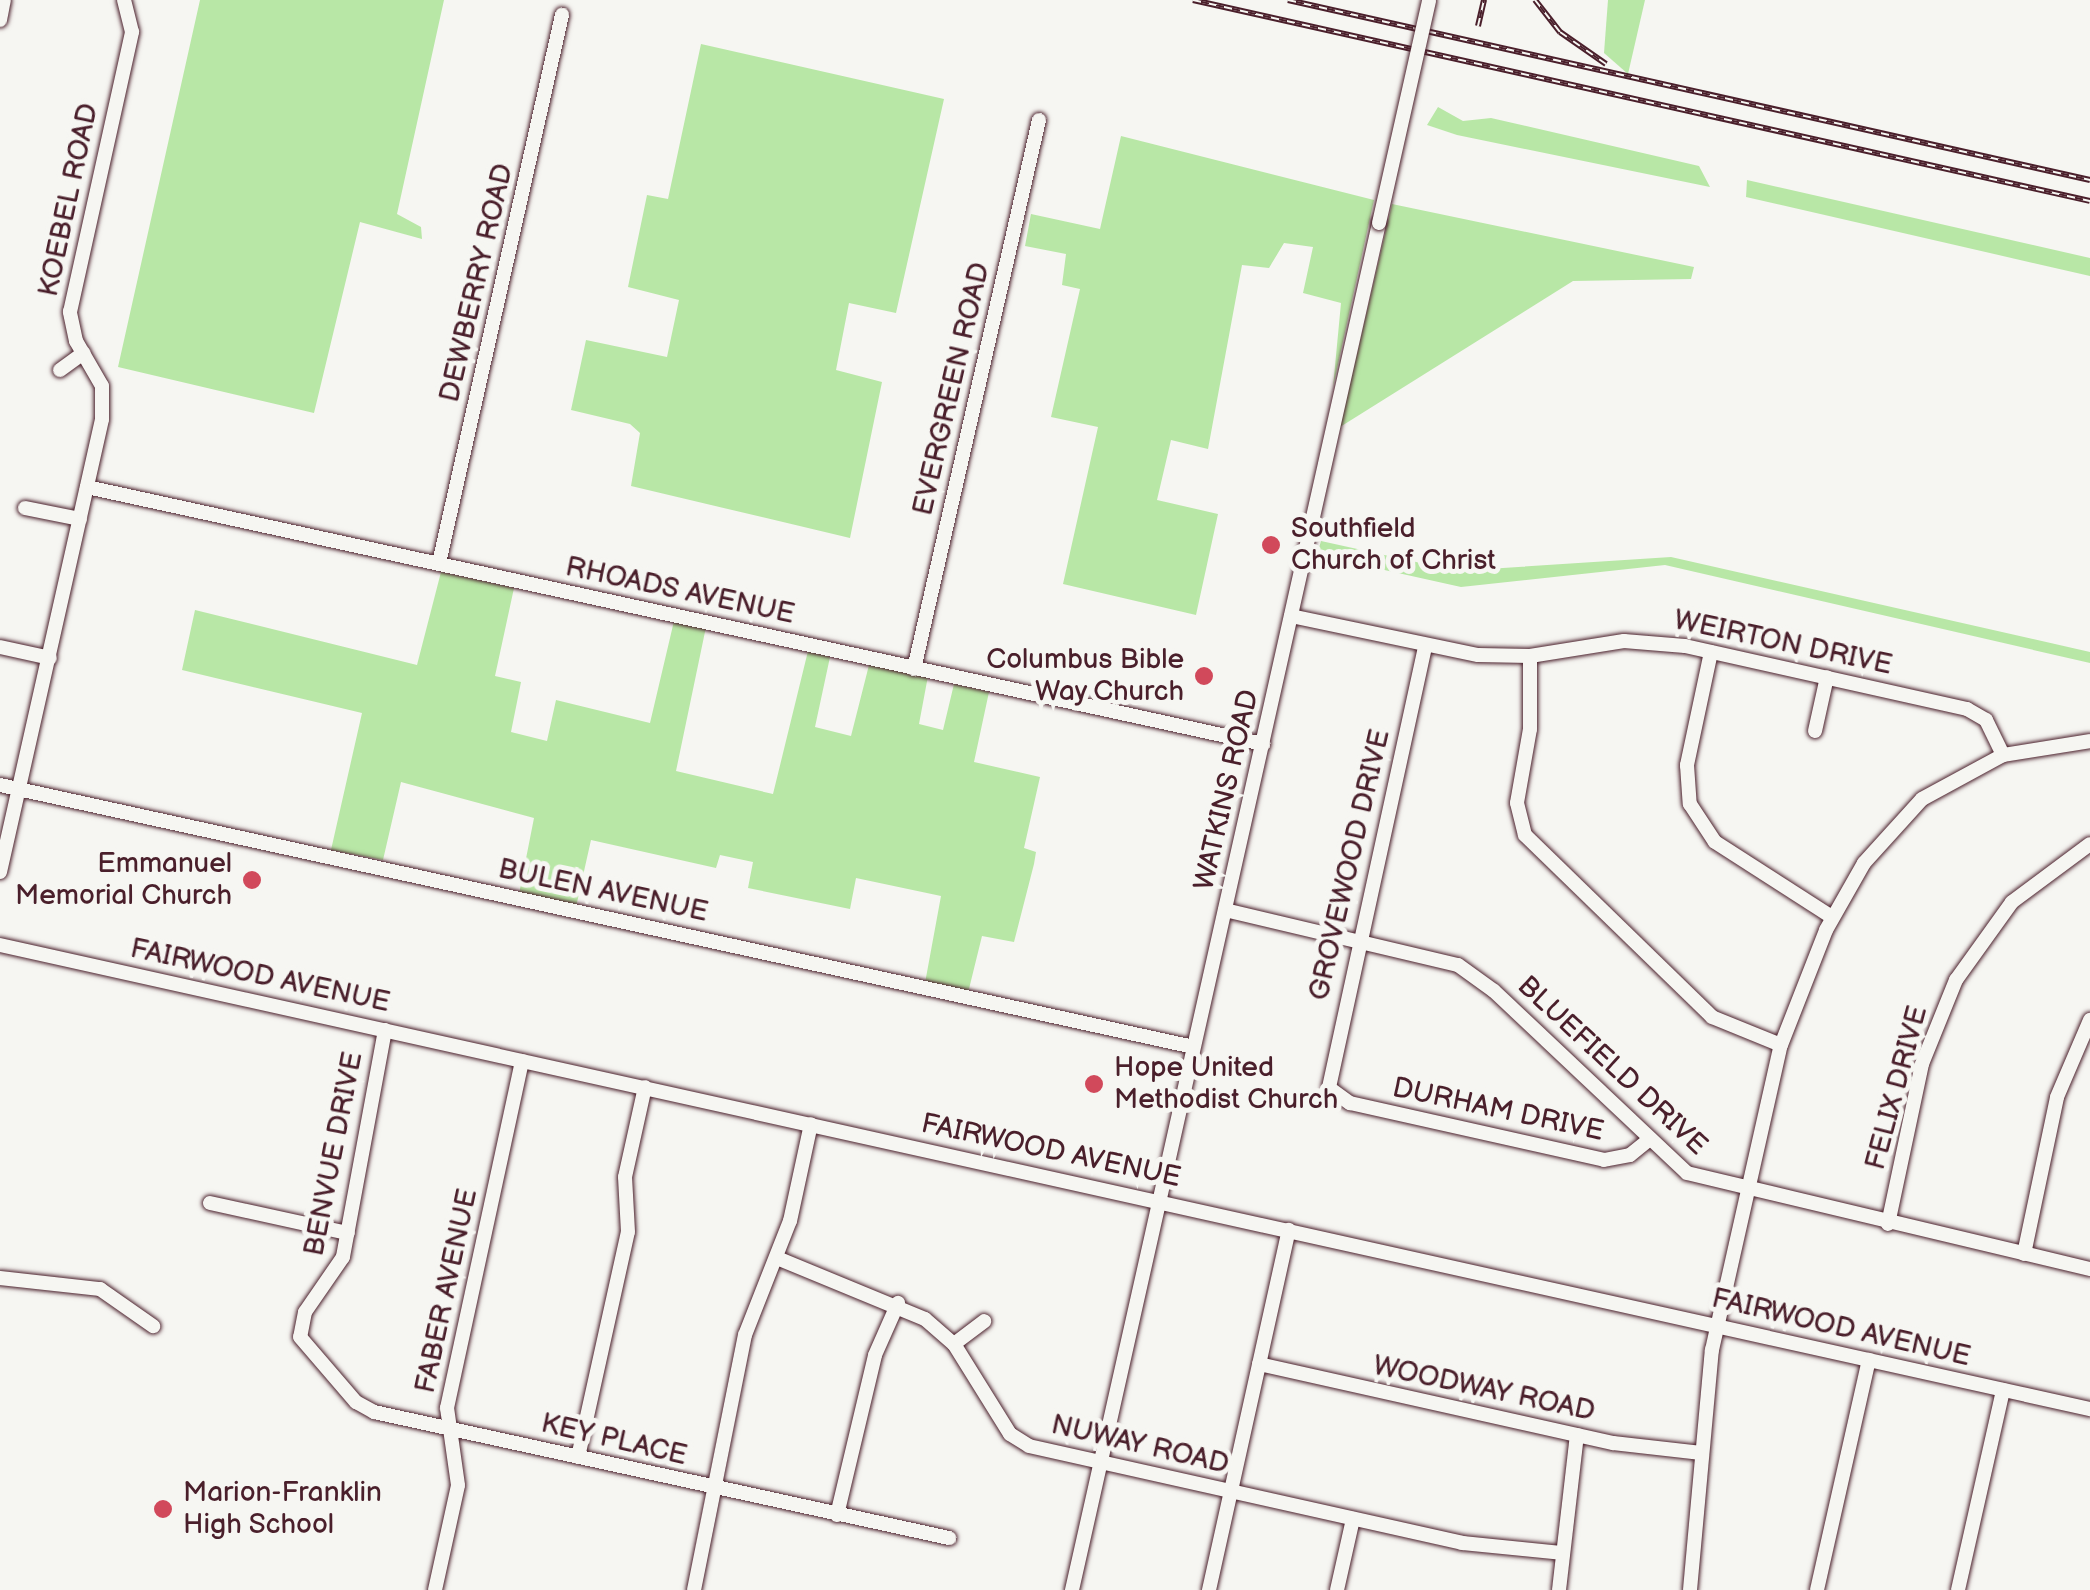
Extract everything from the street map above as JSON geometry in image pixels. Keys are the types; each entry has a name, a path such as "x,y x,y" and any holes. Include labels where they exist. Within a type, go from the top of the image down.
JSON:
{"street":[{"path":"0,20 4,0"},
{"name":"WATKINS ROAD","path":"1072,1590 1429,1"},
{"name":"KOEBEL ROAD","path":"0,872 104,403 72,328 72,296 132,32 127,2"},
{"name":"DEWBERRY ROAD","path":"439,563 562,14"},
{"name":"EVERGREEN ROAD","path":"914,669 1039,120"},
{"path":"60,370 83,352"},
{"name":"RHOADS AVENUE","path":"87,487 1263,744"},
{"path":"25,508 80,519"},
{"name":"WEIRTON DRIVE","path":"1291,616 1426,647 1530,656 1624,641 1712,652 1967,709 1986,720 2003,755"},
{"path":"0,647 50,658"},
{"name":"GROVEWOOD DRIVE","path":"1332,1094 1330,1068 1426,647"},
{"path":"1712,652 1687,765 1690,804 1715,842 1832,917"},
{"path":"1530,656 1530,729 1516,803 1525,835 1712,1017 1780,1045"},
{"path":"1815,731 1826,677"},
{"path":"1690,1590 1700,1453 1718,1326 1780,1045 1832,917 1900,819 1938,788 2003,755 2090,741"},
{"name":"BULEN AVENUE","path":"0,786 1194,1047"},
{"name":"FELIX DRIVE","path":"1888,1224 1922,1064 1956,980 2012,902 2090,844"},
{"name":"BLUEFIELD DRIVE","path":"1225,910 1446,961 1478,978 1688,1173 1748,1192 2090,1269"},
{"name":"FAIRWOOD AVENUE","path":"0,945 2090,1408"},
{"path":"2024,1254 2056,1097 2090,1020"},
{"name":"BENVUE DRIVE","path":"300,1338 305,1312 334,1278 348,1233 385,1030"},
{"name":"FABER AVENUE","path":"434,1590 458,1485 450,1429 450,1388 522,1061"},
{"path":"578,1457 628,1232 625,1177 645,1087"},
{"name":"DURHAM DRIVE","path":"1332,1094 1604,1160 1630,1155 1650,1139"},
{"path":"694,1590 745,1335 777,1258 811,1124"},
{"path":"210,1203 348,1233"},
{"path":"1209,1590 1288,1230"},
{"name":"NUWAY ROAD","path":"777,1258 822,1281 898,1302 954,1344 1010,1434 1029,1446 1472,1545 1562,1553"},
{"path":"0,1278 100,1290 154,1326"},
{"path":"837,1515 875,1355 898,1302"},
{"path":"954,1344 984,1321"},
{"name":"KEY PLACE","path":"300,1338 364,1409 949,1538"},
{"path":"1817,1590 1869,1360"},
{"name":"WOODWAY ROAD","path":"1259,1364 1577,1435 1700,1453"},
{"path":"1958,1590 2003,1390"},
{"path":"1558,1590 1577,1435"},
{"path":"1337,1590 1352,1518"}],"green space":[{"path":"200,0 444,0 397,214 421,227 422,239 360,222 314,413 118,367"},
{"path":"1608,0 1645,0 1628,74 1604,53"},
{"path":"701,44 944,99 896,313 849,303 836,370 882,382 850,538 631,486 640,433 630,424 571,410 586,340 667,357 679,300 628,287 647,195 668,199"},
{"path":"1438,107 1463,121 1491,118 1699,166 1710,187 1457,135 1427,125"},
{"path":"1121,136 1374,200 1333,387 1341,303 1303,293 1313,247 1284,243 1269,268 1242,265 1208,449 1171,440 1157,500 1218,514 1196,615 1063,584 1098,427 1051,417 1080,289 1062,285 1066,254 1025,246 1031,214 1100,229"},
{"path":"1747,180 2090,258 2090,276 1746,197"},
{"path":"1392,204 1694,267 1691,279 1573,281 1340,427"},
{"path":"1321,541 1457,571 1671,557 2090,652 2090,663 1665,565 1461,587 1317,555"},
{"path":"441,572 514,588 495,676 521,682 511,732 547,741 556,700 650,723 674,621 706,627 676,771 773,794 808,651 830,657 815,727 851,736 869,665 928,676 919,724 943,730 954,684 989,692 974,762 1040,777 1024,848 1036,852 1014,942 982,936 968,993 925,983 941,896 856,878 850,909 748,888 753,862 720,855 716,868 591,840 576,907 519,894 534,818 401,782 383,860 331,850 362,713 182,670 195,610 417,665"}],"railway":[{"path":"1193,0 2090,201"},
{"path":"1288,0 2090,180"},
{"path":"1478,26 1484,0"},
{"path":"1535,0 1560,32 1606,64"}],"place":[{"name":"Southfield Church of Christ","path":"1271,545"},
{"name":"Columbus Bible Way Church","path":"1204,676"},
{"name":"Emmanuel Memorial Church","path":"252,880"},
{"name":"Hope United Methodist Church","path":"1094,1084"},
{"name":"Marion-Franklin High School","path":"163,1509"}]}
